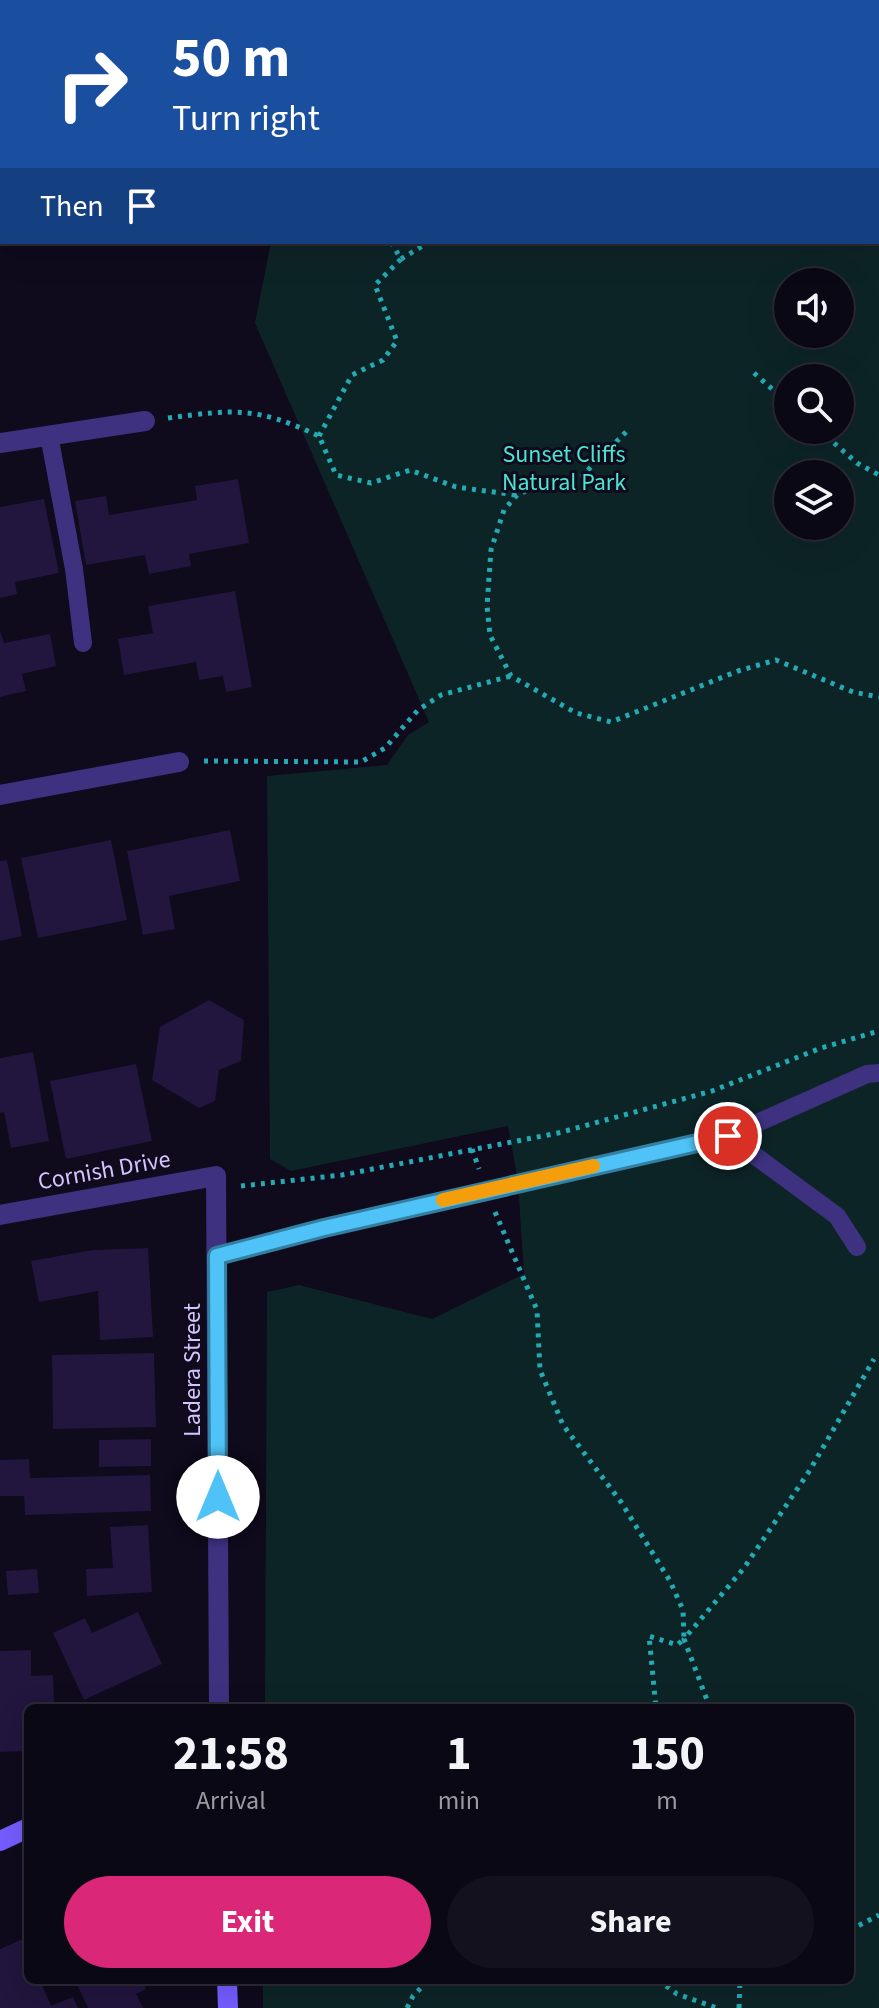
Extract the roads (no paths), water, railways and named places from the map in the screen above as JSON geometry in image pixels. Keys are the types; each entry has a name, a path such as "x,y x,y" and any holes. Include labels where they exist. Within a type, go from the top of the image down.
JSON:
{"street":[{"path":"0,443 145,421"},
{"path":"0,795 179,762"},
{"name":"Cornish Drive","path":"0,1215 216,1183"},
{"name":"Ladera Street","path":"216,1183 219,1704"},
{"path":"0,1841 24,1830"},
{"path":"227,1984 228,2008"}],"lane":[{"path":"49,435 74,569 83,643"},
{"path":"217,1256 486,1190 728,1136 867,1074 879,1073"},
{"path":"728,1136 837,1216 857,1247"}],"park label":[{"name":"Sunset Cliffs Natural Park","path":"564,468"}]}
